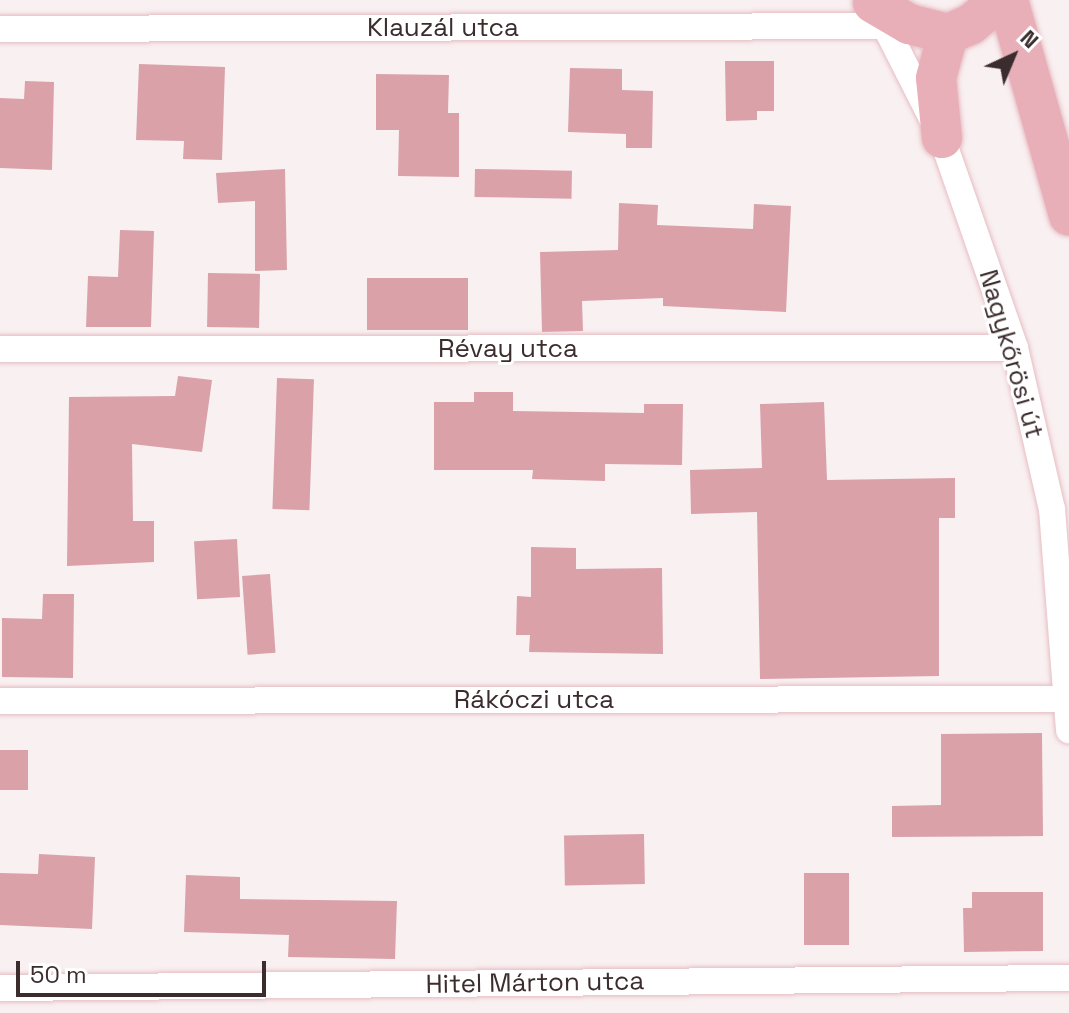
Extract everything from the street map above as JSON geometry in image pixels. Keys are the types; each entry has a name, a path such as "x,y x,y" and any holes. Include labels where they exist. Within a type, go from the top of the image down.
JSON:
{"main road":[{"path":"877,10 909,24 948,34 971,24 987,11 990,0"},
{"path":"1008,0 1069,216"},
{"path":"942,138 936,78 948,34"}],"street":[{"name":"Klauzál utca","path":"0,29 877,10"},
{"name":"Nagykőrösi út","path":"877,10 942,138 1015,348 1052,509 1069,730"},
{"name":"Révay utca","path":"0,349 1015,348"},
{"name":"Rákóczi utca","path":"0,701 1068,699"},
{"name":"Hitel Márton utca","path":"0,988 1069,978"}],"building":[{"path":"725,61 774,61 774,111 757,111 757,120 726,121"},
{"path":"139,64 225,67 222,160 183,159 184,141 136,140"},
{"path":"570,68 622,69 622,90 653,91 652,148 626,148 626,134 568,132"},
{"path":"376,74 449,75 448,113 459,113 459,177 398,176 399,130 376,130"},
{"path":"25,81 54,82 52,170 0,168 0,98 24,99"},
{"path":"285,169 287,270 255,271 255,201 218,203 216,173"},
{"path":"475,169 572,171 571,199 475,197"},
{"path":"619,203 658,205 657,225 753,229 754,204 791,206 786,312 663,306 663,298 582,301 583,331 542,332 540,252 618,250"},
{"path":"120,230 154,231 151,327 86,327 88,276 118,277"},
{"path":"208,273 260,274 259,328 207,327"},
{"path":"367,278 468,278 468,330 367,330"},
{"path":"178,376 212,380 202,452 132,444 133,521 154,521 154,562 67,566 69,397 175,396"},
{"path":"277,378 314,379 309,510 272,509"},
{"path":"474,392 513,392 513,411 644,413 644,404 683,404 682,465 605,464 605,481 532,479 533,470 434,470 434,402 474,402"},
{"path":"824,402 827,480 955,478 955,518 939,518 939,676 760,679 757,512 691,514 690,470 762,468 760,404"},
{"path":"237,539 240,597 197,599 194,541"},
{"path":"531,547 576,548 576,569 662,568 663,654 529,652 530,635 516,635 517,596 531,597"},
{"path":"270,574 276,653 248,655 242,576"},
{"path":"43,594 74,594 73,678 2,677 2,618 42,619"},
{"path":"1042,733 1043,836 892,837 892,806 941,805 941,734"},
{"path":"0,750 28,750 28,790 0,790"},
{"path":"644,834 645,884 565,885 564,835"},
{"path":"39,854 95,857 92,929 0,925 0,873 38,874"},
{"path":"804,873 849,873 849,945 804,945"},
{"path":"186,875 240,877 240,899 397,901 395,959 288,957 289,935 184,932"},
{"path":"972,892 1043,892 1043,951 964,952 963,908 972,908"}]}
